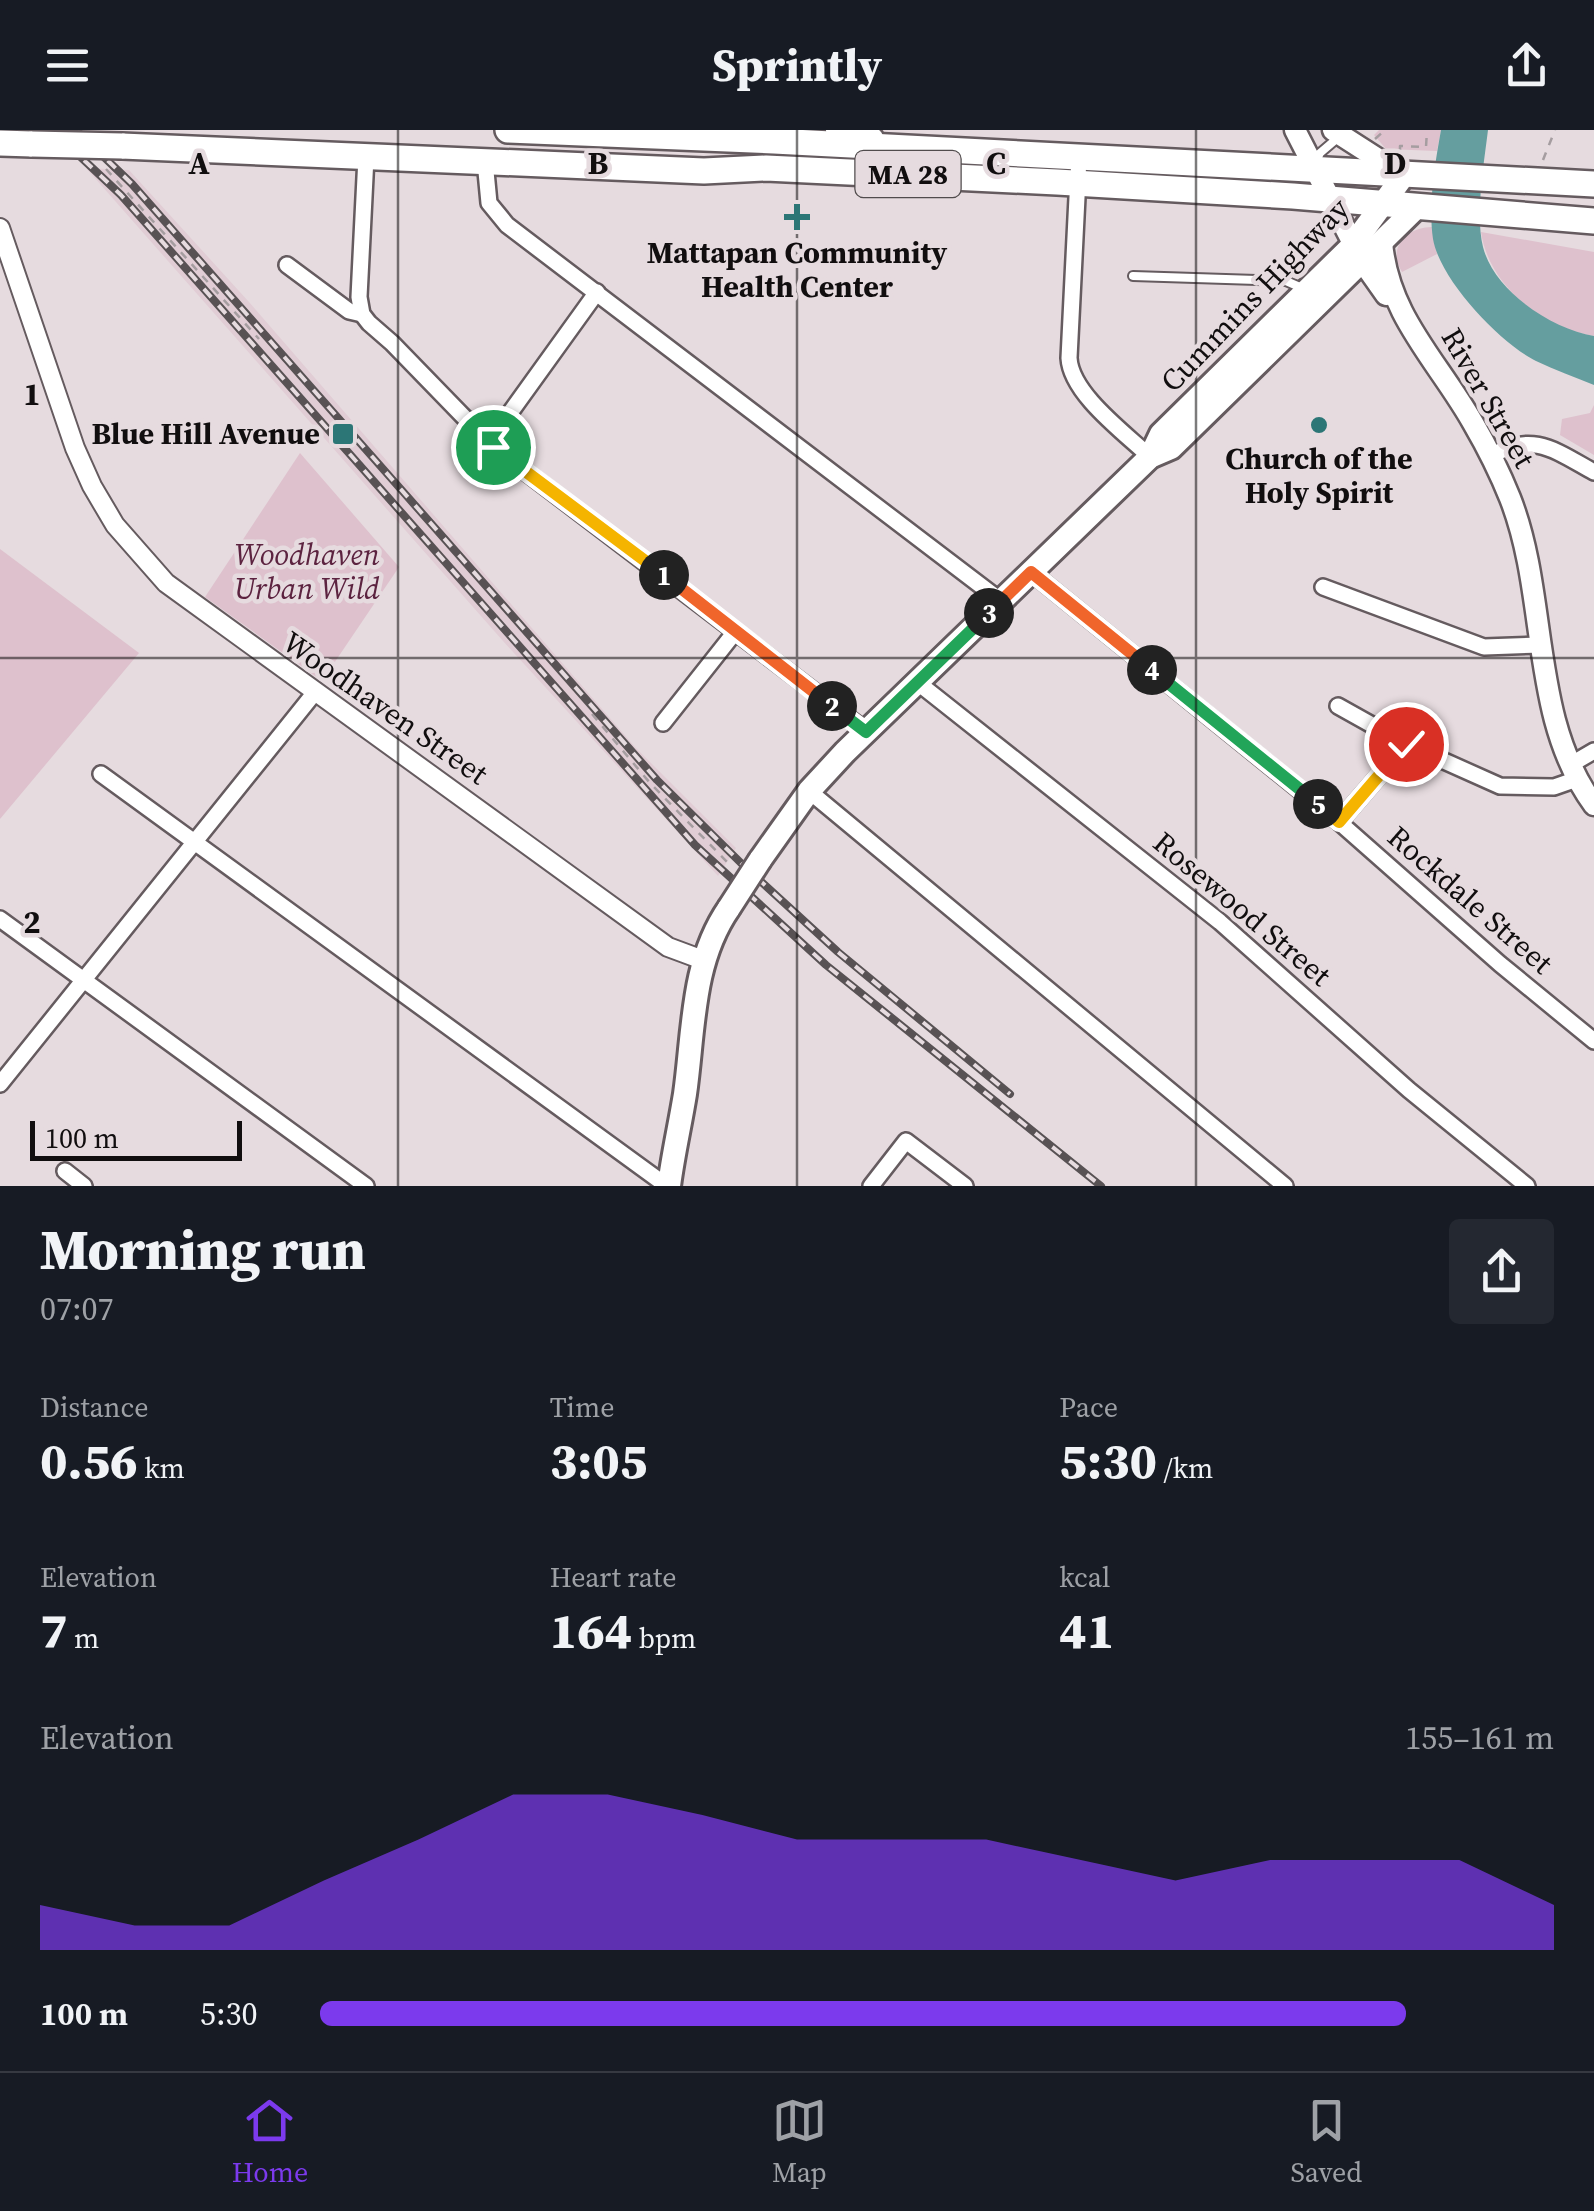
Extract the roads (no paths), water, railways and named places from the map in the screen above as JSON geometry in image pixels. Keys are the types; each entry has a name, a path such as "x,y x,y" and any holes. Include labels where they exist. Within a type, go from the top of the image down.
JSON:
{"highway":[{"name":"MA 28","path":"508,130 831,137 924,148 1316,171 1409,169 1494,180 1594,184"},
{"path":"826,170 831,137"},
{"name":"MA 28","path":"0,142 704,170 826,170 1330,200 1594,222"}],"main road":[{"name":"River Street","path":"1295,130 1358,252 1401,312 1491,456 1517,518 1554,714 1574,772 1594,805"},
{"path":"1342,131 1409,169"},
{"path":"738,169 739,134"},
{"name":"Cummins Highway","path":"668,1186 704,960 728,908 809,791 1150,458 1172,448 1358,252 1383,204 1409,169"},
{"name":"Cummins Highway","path":"1150,458 1161,434 1305,292 1358,252 1382,242 1417,207"},
{"name":"River Street","path":"1382,242 1384,270 1401,312"}],"street":[{"path":"366,156 359,296 362,314 489,442 866,732"},
{"path":"1079,157 1069,358 1072,374 1078,387 1150,458"},
{"path":"486,162 486,194 500,218 1001,601"},
{"name":"Woodhaven Street","path":"0,228 75,448 116,525 166,582 668,947 704,960"},
{"path":"287,265 349,312 362,314"},
{"path":"489,442 596,292"},
{"path":"1491,456 1509,445 1549,446 1594,472"},
{"name":"Rockdale Street","path":"1031,572 1339,822 1594,1041"},
{"path":"1323,587 1484,647 1541,645"},
{"path":"662,723 735,632"},
{"name":"Rosewood Street","path":"917,682 1220,922 1409,1090 1527,1186"},
{"path":"0,1084 316,692"},
{"path":"1338,706 1406,744 1500,786 1554,788 1594,752"},
{"path":"1339,822 1406,744"},
{"path":"101,774 668,1186"},
{"path":"809,791 1285,1186"},
{"path":"0,919 366,1186"},
{"path":"870,1186 906,1141 966,1186"},
{"path":"65,1172 84,1186"}],"lane":[{"path":"1316,171 1320,153 1342,131"},
{"path":"1133,276 1286,281 1305,292"}],"water":[{"path":"1441,130 1488,130 1480,220 1489,263 1512,293 1527,305 1560,325 1594,336 1594,385 1543,364 1506,340 1474,309 1447,273 1433,239 1431,212"}],"railway":[{"path":"52,130 121,195 695,845 826,965 1101,1186"},
{"path":"76,130 132,184 657,780 838,952 1010,1094"}],"place":[{"name":"Mattapan Community Health Center","path":"797,217"},
{"name":"Church of the Holy Spirit","path":"1319,425"},
{"name":"Blue Hill Avenue","path":"343,434"}],"park label":[{"name":"Woodhaven Urban Wild","path":"307,572"}]}
